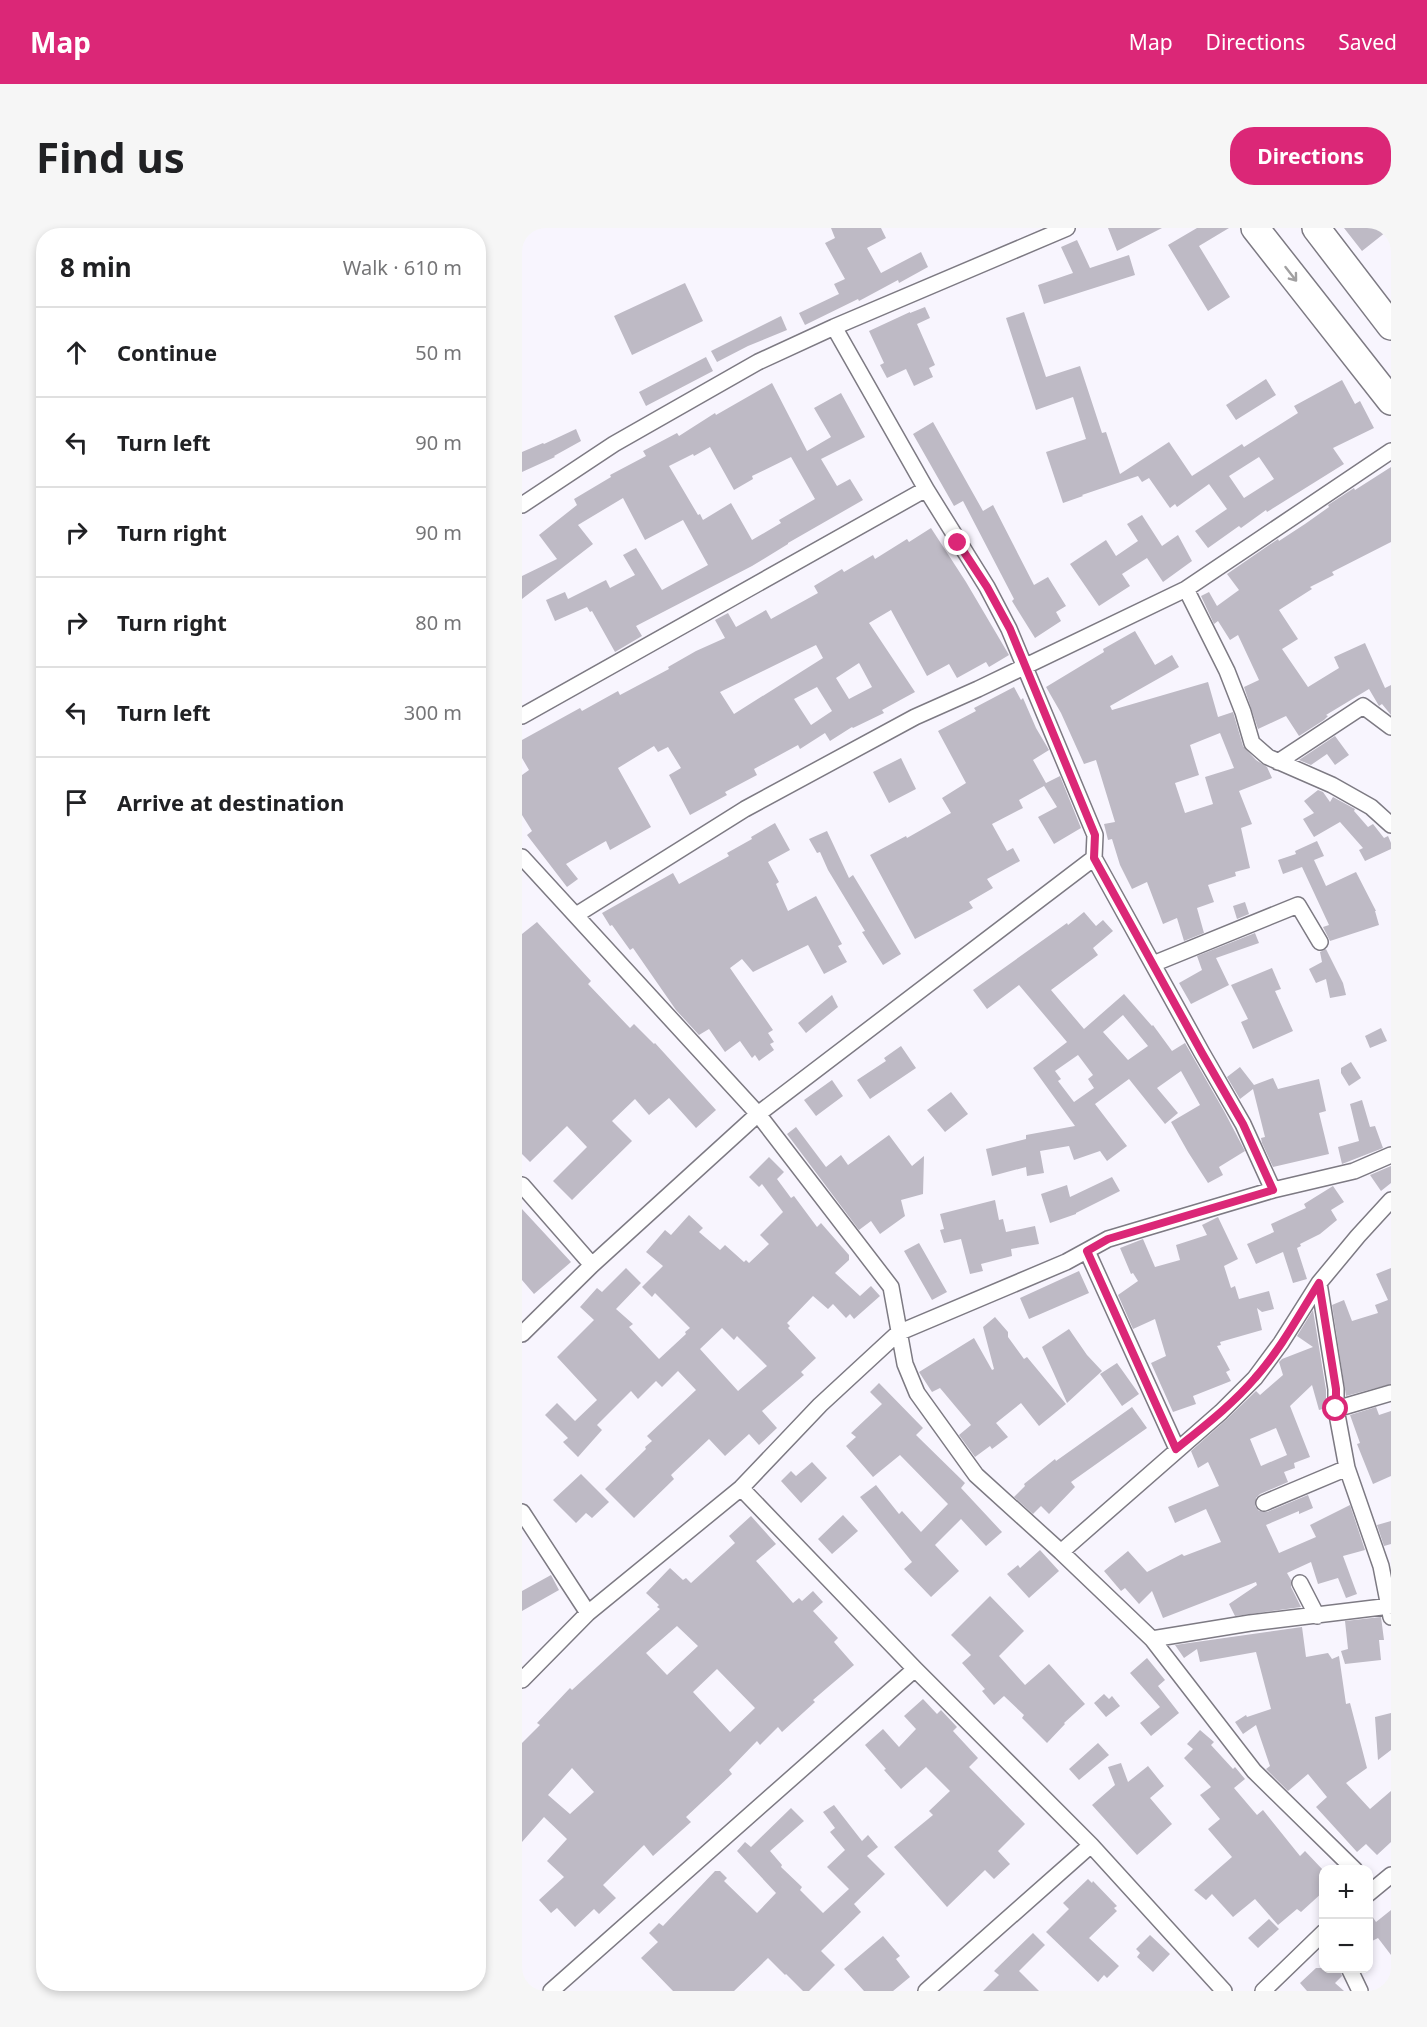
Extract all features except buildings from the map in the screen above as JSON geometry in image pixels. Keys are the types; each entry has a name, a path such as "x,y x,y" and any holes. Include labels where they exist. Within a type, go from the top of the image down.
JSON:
{"highway":[{"path":"1255,228 1391,400"},
{"path":"1316,228 1391,326"}],"street":[{"path":"522,505 614,444 758,362 834,327 1067,228"},
{"path":"834,327 926,489 987,587 1010,629 1095,835 1094,858 1243,1124 1273,1190"},
{"path":"576,915 745,809 915,717 1186,589 1391,451"},
{"path":"522,716 926,489"},
{"path":"1186,589 1227,671 1243,711 1252,743 1268,758 1342,790 1371,807 1391,825"},
{"path":"1278,762 1363,706 1391,727"},
{"path":"522,857 758,1114 891,1287 905,1364 916,1394 976,1474 1152,1639 1254,1771 1351,1865"},
{"path":"522,1334 592,1265 758,1114 1094,858"},
{"path":"1153,964 1298,905 1320,942"},
{"path":"522,1680 588,1613 741,1488 820,1405 898,1333 1066,1262 1108,1239 1273,1190 1354,1171 1391,1155"},
{"path":"522,1185 592,1265"},
{"path":"1061,1552 1221,1412 1255,1378 1281,1343 1319,1283 1391,1200"},
{"path":"1087,1251 1176,1449"},
{"path":"1152,1639 1250,1623 1391,1610 1381,1566 1347,1468 1336,1409 1336,1389 1319,1283"},
{"path":"1336,1409 1391,1393"},
{"path":"1264,1503 1347,1468"},
{"path":"741,1488 915,1670 1091,1845 1224,1991"},
{"path":"522,1512 588,1613"},
{"path":"1300,1583 1317,1616"},
{"path":"551,1991 915,1670"},
{"path":"926,1991 1091,1845"},
{"path":"1373,1887 1391,1875"},
{"path":"1263,1991 1319,1936"},
{"path":"1351,1973 1360,1991"}],"route":[{"path":"958,543 987,587 1010,629 1095,835 1094,858 1243,1124 1273,1190 1108,1239 1087,1251 1176,1449 1221,1412 1255,1378 1281,1343 1319,1283 1336,1389 1336,1409"}]}
